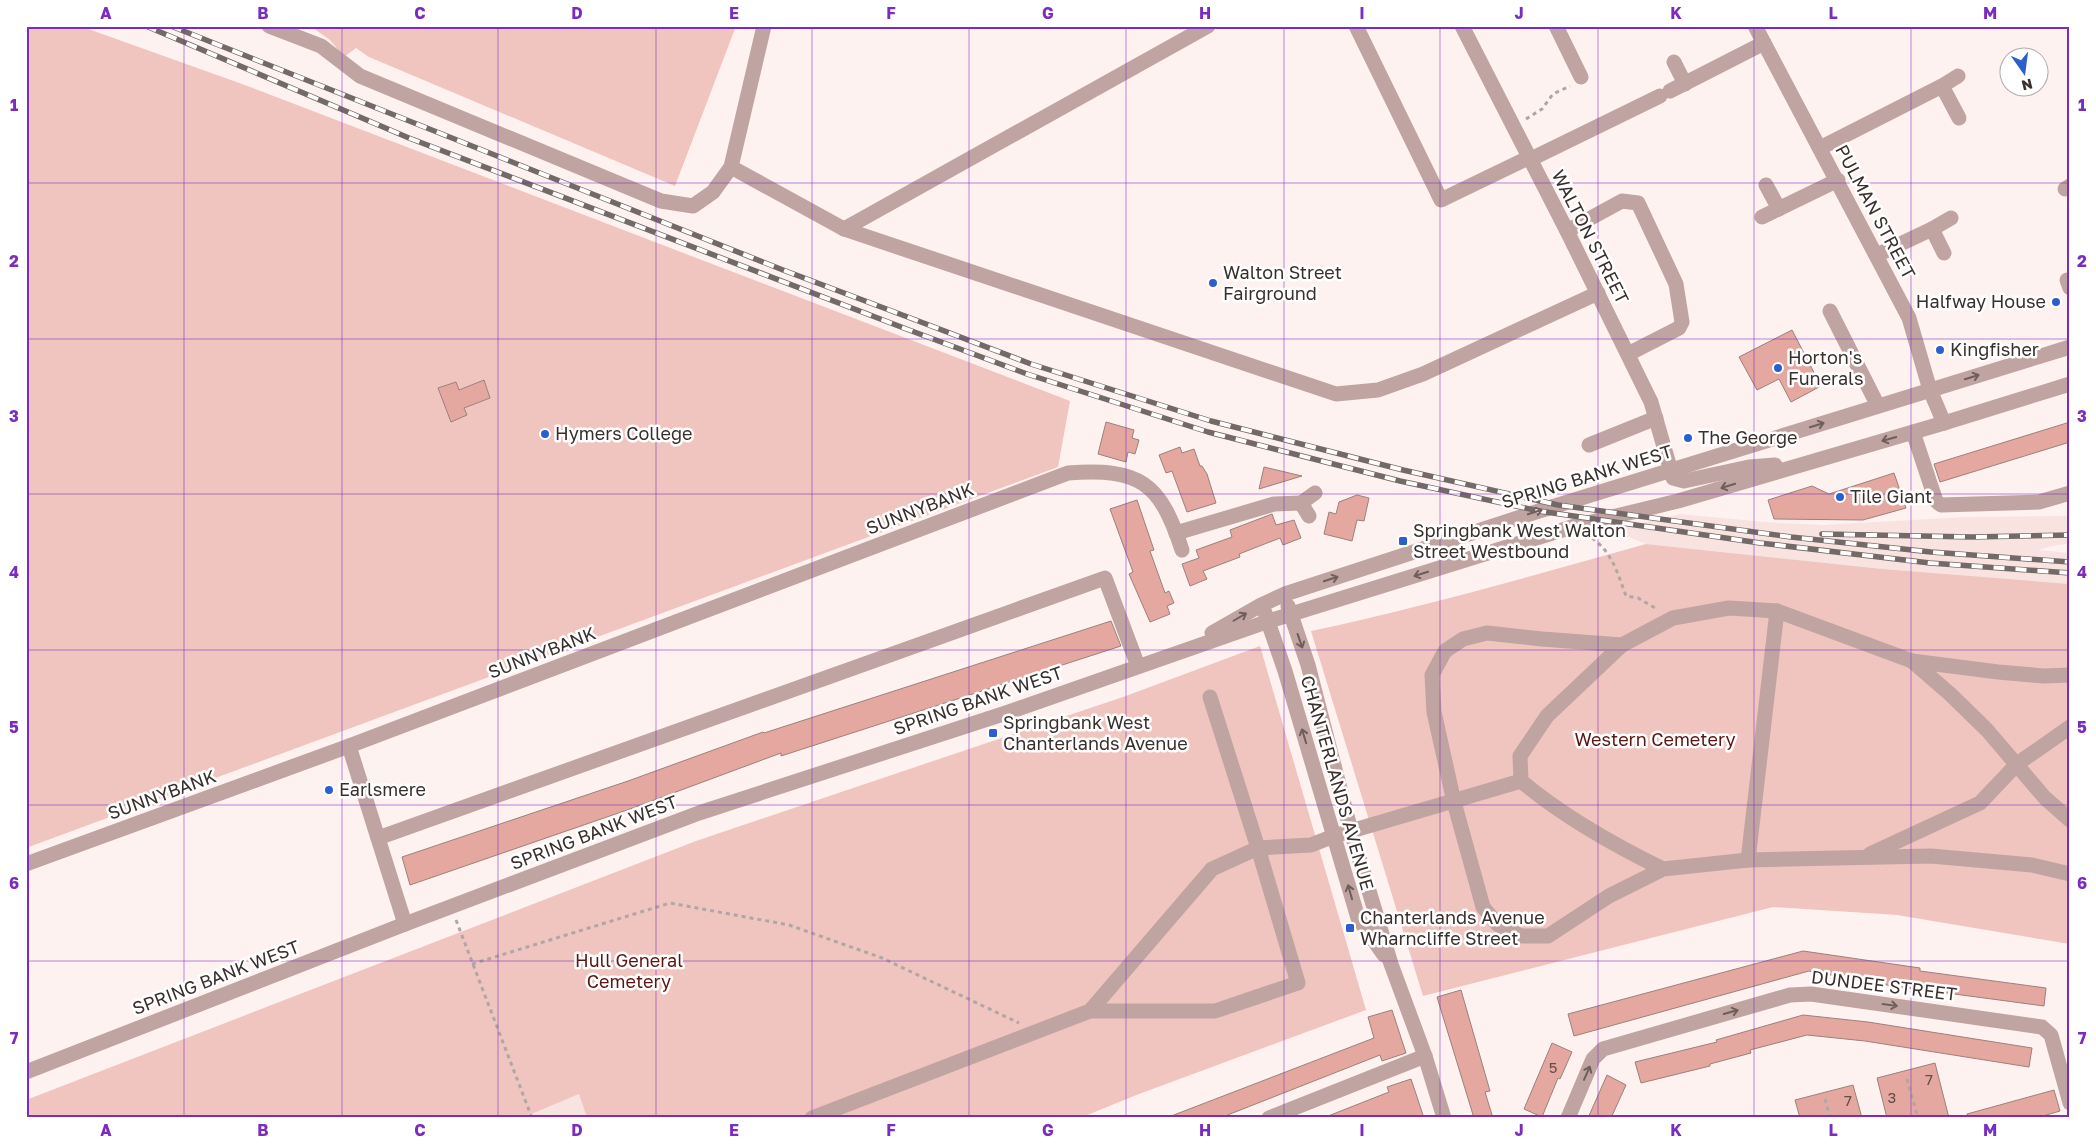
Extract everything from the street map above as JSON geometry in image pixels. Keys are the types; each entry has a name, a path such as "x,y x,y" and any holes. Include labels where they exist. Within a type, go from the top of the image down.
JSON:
{"street":[{"path":"269,26 322,46 360,76 661,201 693,206 713,192 731,167 764,26"},
{"path":"844,229 1208,26"},
{"path":"1356,26 1441,200 1665,94 1764,43"},
{"name":"WALTON STREET","path":"1462,26 1512,127 1567,231 1651,402 1670,471"},
{"path":"1556,26 1581,77"},
{"name":"PULMAN STREET","path":"1755,26 1838,180 1909,318 1930,390 1944,424"},
{"path":"1674,62 1685,84"},
{"path":"1820,148 1958,76"},
{"path":"1942,86 1959,118"},
{"path":"731,167 844,229 1336,394 1378,390 1423,374 1598,293"},
{"path":"1762,217 1838,180"},
{"path":"1766,184 1779,209"},
{"path":"1567,231 1622,201 1638,203 1676,284 1682,322 1679,328 1628,354"},
{"path":"1877,255 1932,230 1951,218"},
{"path":"1932,230 1944,253"},
{"path":"1830,311 1878,406"},
{"name":"SPRING BANK WEST","path":"1183,650 1261,604 1285,594 1539,511 2070,347"},
{"name":"SPRING BANK WEST","path":"26,1072 405,924 699,813 1006,713 1268,621 1575,526 1678,501 1944,424 2070,384"},
{"path":"1589,445 1656,418"},
{"path":"1913,432 1936,501 1941,505 2039,502 2070,493"},
{"path":"1670,471 1673,478 1684,481 1748,467 1809,462"},
{"name":"SUNNYBANK","path":"26,864 349,746 1068,472 1093,471 1124,475 1150,488 1164,505 1182,550"},
{"path":"1176,533 1274,504 1301,503 1315,493"},
{"path":"1301,503 1309,516"},
{"path":"378,838 1105,578 1138,666"},
{"name":"CHANTERLANDS AVENUE","path":"1285,594 1290,615 1308,665 1351,831 1391,964 1425,1056 1444,1118"},
{"name":"CHANTERLANDS AVENUE","path":"1261,604 1268,621 1358,918 1391,964"},
{"path":"1521,781 1520,756 1547,716 1622,645 1673,618 1728,608 1777,611 1912,662 1998,672 2070,676"},
{"path":"1748,860 1777,611"},
{"path":"1622,645 1486,633 1463,639 1446,651 1432,675 1434,712 1454,802 1483,907 1498,924 1521,936 1548,936 1610,896 1663,869 1748,860 1930,856 2032,866 2070,874"},
{"path":"1912,662 1950,694 1987,730 2044,798 2070,820"},
{"path":"812,1118 1090,1011 1215,1011 1298,983 1210,697"},
{"path":"1864,856 1980,802 2017,764 2070,727"},
{"path":"349,746 405,924"},
{"path":"1521,781 1574,821 1618,847 1663,869"},
{"path":"1090,1011 1212,869 1258,848 1311,846 1334,836 1521,781"},
{"name":"DUNDEE STREET","path":"1568,1118 1593,1059 1603,1049 1790,995 1811,994 2042,1027 2051,1035 2070,1103"},
{"path":"1269,1118 1425,1056"}],"path":[{"path":"1512,127 1542,110 1553,94 1581,80 1581,77"},
{"path":"1575,526 1601,544 1616,566 1626,596 1638,598 1673,618"},
{"path":"472,964 670,904 789,925 882,958 1037,1032"},
{"path":"450,907 532,1118"},
{"path":"1907,1079 1918,1118"},
{"path":"1825,1099 1830,1118"}],"shaded area":[{"path":"1680,514 1823,525 1965,517 2070,516 2070,544 2038,550 2070,553 2070,584 1883,569 1646,544 1612,530"},
{"path":"579,1094 587,1118 522,1118"}],"green space":[{"name":"Hymers College","path":"26,26 80,26 242,84 1070,401 1058,467 26,848","holes":["484,380 490,398 464,408 467,415 451,421 439,388 456,382 459,390"]},
{"path":"310,26 736,26 675,186 369,57 356,48 344,57 330,40"},
{"name":"Western Cemetery","path":"1646,544 1883,569 2070,584 2070,944 1897,915 1773,907 1423,996 1311,631 1437,601"},
{"name":"Hull General Cemetery","path":"1260,646 1366,1010 1139,1094 1080,1118 587,1118 579,1094 522,1118 26,1118 26,1100 696,841 1123,697"}],"building":[{"name":"Horton's Funerals","path":"1792,330 1821,386 1791,402 1779,379 1757,390 1739,357"},
{"path":"484,380 490,398 464,408 467,415 451,422 438,388 456,382 459,390"},
{"path":"1106,422 1134,430 1132,438 1139,440 1135,454 1128,452 1126,462 1098,454"},
{"path":"2070,422 2070,442 1940,482 1934,464"},
{"path":"1180,447 1182,453 1194,449 1200,466 1202,466 1207,474 1216,503 1187,512 1172,471 1166,473 1159,455"},
{"path":"1264,467 1302,476 1259,489"},
{"name":"Tile Giant","path":"1894,473 1906,508 1863,520 1774,519 1768,500 1812,486 1829,494"},
{"path":"1357,495 1369,498 1364,521 1357,520 1352,541 1324,534 1329,512 1336,514 1339,502"},
{"path":"1137,500 1154,550 1150,551 1165,593 1169,591 1174,603 1167,606 1170,614 1150,622 1129,574 1133,572 1110,509"},
{"path":"1272,514 1276,525 1294,520 1301,538 1283,545 1280,538 1239,554 1240,557 1203,571 1207,579 1190,586 1182,564 1199,558 1196,550 1232,537 1230,530"},
{"path":"1111,621 1121,646 781,756 781,753 630,809 410,885 402,857 628,781 763,732"},
{"path":"1803,951 1920,968 1920,971 2046,988 2044,1006 1887,985 1809,971 1574,1036 1568,1014"},
{"path":"1461,990 1490,1091 1485,1092 1493,1118 1474,1118 1437,997"},
{"path":"1392,1010 1406,1053 1382,1061 1380,1055 1220,1118 1166,1118 1374,1038 1368,1017"},
{"path":"1803,1015 1868,1022 2032,1048 2029,1067 1865,1041 1807,1035 1750,1050 1751,1053 1710,1064 1710,1066 1641,1083 1635,1062 1717,1042 1716,1040"},
{"path":"1552,1043 1572,1052 1560,1079 1558,1078 1542,1117 1524,1109"},
{"path":"1935,1063 1949,1118 1887,1118 1877,1078"},
{"path":"1607,1075 1626,1085 1611,1118 1588,1118"},
{"path":"1411,1079 1424,1118 1323,1118 1389,1092 1387,1087"},
{"path":"1853,1085 1862,1118 1800,1118 1795,1100"},
{"path":"2054,1090 2060,1111 2036,1118 1968,1118 1967,1114"}],"railway":[{"path":"146,26 409,138 909,330 1027,374 1208,432 1400,481 1539,511 1760,543 1930,563 2070,573"},
{"path":"171,26 783,270 1031,364 1211,421 1403,470 1558,505 1791,537 1931,552 2070,562"},
{"path":"1822,534 1972,537 2070,535"}],"place":[{"name":"Walton Street Fairground","path":"1213,283"},
{"name":"Halfway House","path":"2056,302"},
{"name":"Kingfisher","path":"1940,350"},
{"name":"Horton's Funerals","path":"1778,368"},
{"name":"Hymers College","path":"545,434"},
{"name":"The George","path":"1688,438"},
{"name":"Tile Giant","path":"1840,497"},
{"name":"Springbank West Walton Street Westbound","path":"1403,541"},
{"name":"Springbank West Chanterlands Avenue","path":"993,733"},
{"name":"Earlsmere","path":"329,790"},
{"name":"Chanterlands Avenue Wharncliffe Street","path":"1350,928"}]}
